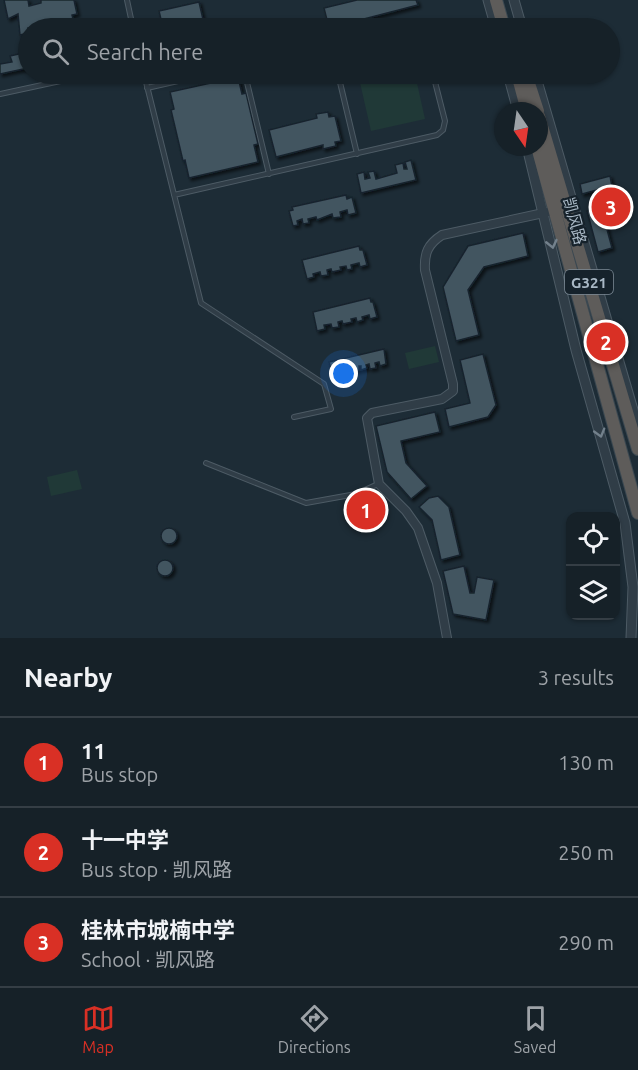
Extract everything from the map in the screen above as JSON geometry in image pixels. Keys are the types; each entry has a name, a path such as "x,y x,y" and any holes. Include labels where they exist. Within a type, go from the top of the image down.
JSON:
{"highway":[{"path":"496,0 501,18"},
{"path":"505,0 510,18"},
{"path":"520,84 525,102"},
{"path":"529,84 535,102"},
{"name":"凯风路","path":"548,145 638,449"},
{"name":"凯风路","path":"539,156 549,212 638,513"}],"street":[{"path":"488,0 493,18"},
{"path":"514,0 519,18"},
{"path":"511,84 516,102"},
{"path":"538,84 638,427"},
{"path":"530,156 549,212 576,350 626,523 633,587 631,638"},
{"path":"447,638 437,582 418,528 406,511 379,484 368,416 372,413 442,399 453,391 425,270 429,245 442,235 567,207"}],"lane":[{"path":"127,0 131,18"},
{"path":"0,94 46,84"},
{"path":"146,84 201,303 324,384 332,409 294,417"},
{"path":"147,88 165,84"},
{"path":"247,84 269,174"},
{"path":"340,84 357,154"},
{"path":"174,195 432,137 441,132 445,121 438,84"},
{"path":"206,463 306,503 356,494 379,484"}],"green space":[{"path":"360,84 417,84 425,119 371,131"},
{"path":"435,346 439,362 409,369 405,353"},
{"path":"77,470 82,489 51,496 47,477"}],"building":[{"path":"4,0 28,0 29,6 41,3 41,0 74,0 77,14 72,15 73,18 18,18 18,14 8,19"},
{"path":"357,0 416,0 418,5 368,18 326,18 324,8"},
{"path":"199,2 203,18 161,18 159,11"},
{"path":"18,54 18,70 0,74 0,64 12,62 10,56"},
{"path":"206,84 240,84 242,94 246,93 258,144 254,145 258,162 189,178 171,110 174,109 170,92"},
{"path":"328,112 329,117 335,116 341,141 335,142 336,146 323,149 323,145 276,157 269,130 317,118 316,114"},
{"path":"411,160 416,180 361,193 357,174 364,172 365,179 370,178 368,172 374,171 376,179 397,173 395,165 403,163 404,169 407,169 405,162"},
{"path":"610,176 612,186 582,194 580,184"},
{"path":"346,195 347,199 352,197 356,213 348,215 347,210 340,212 341,217 333,218 332,214 317,220 316,217 308,219 309,223 303,224 302,219 297,221 298,225 293,226 289,211 293,210 292,207"},
{"path":"601,207 612,248 598,252 587,211"},
{"path":"523,233 528,256 484,267 468,290 479,335 456,341 443,287 468,246"},
{"path":"359,246 360,250 363,250 367,265 360,267 359,263 351,265 352,269 347,270 346,266 332,272 331,269 327,270 328,275 321,276 320,272 307,279 302,260"},
{"path":"370,298 377,317 370,319 369,315 357,322 356,318 351,319 352,322 343,324 342,321 338,322 339,327 332,328 331,324 324,325 325,329 317,331 313,312"},
{"path":"384,349 386,364 380,366 379,362 375,363 376,368 370,369 369,364 366,365 367,368 361,370 359,366 359,370 353,372 352,368 350,369 351,374 344,376 343,370 341,374 335,376 332,373 329,362"},
{"path":"483,354 496,405 488,417 449,427 445,409 470,403 460,360"},
{"path":"435,412 440,432 401,441 406,463 427,486 411,499 387,472 376,426"},
{"path":"438,496 449,507 460,555 441,560 432,520 419,507 429,498"},
{"path":"169,528 175,530 177,536 175,542 169,544 163,542 161,536 163,530"},
{"path":"165,560 171,562 173,568 171,574 165,576 159,574 157,568 159,562"},
{"path":"464,566 470,593 474,593 477,577 494,580 486,620 453,614 443,571"}],"place":[{"name":"桂林市城楠中学","path":"611,207"},
{"name":"十一中学","path":"606,342"},
{"name":"11","path":"366,510"}]}
